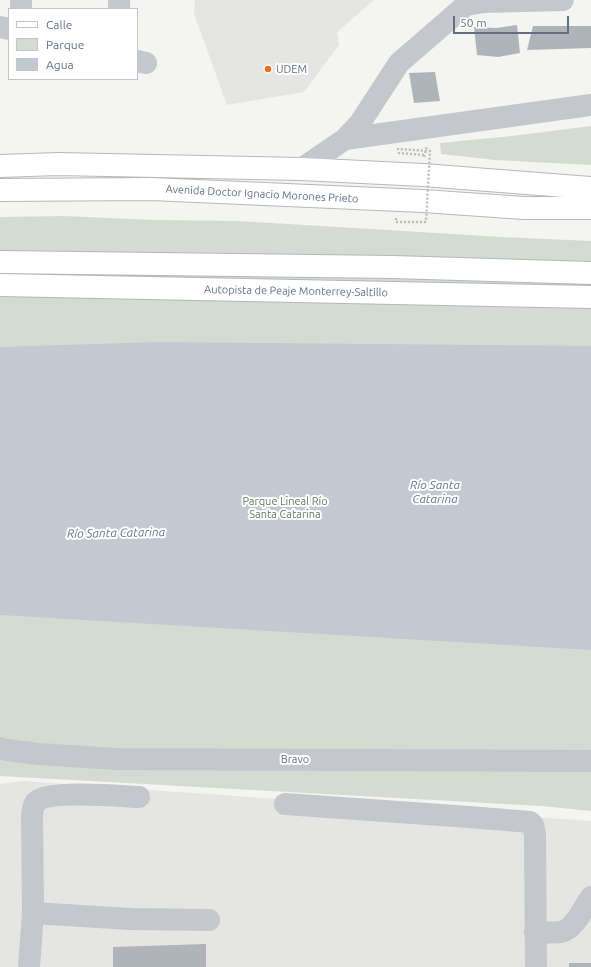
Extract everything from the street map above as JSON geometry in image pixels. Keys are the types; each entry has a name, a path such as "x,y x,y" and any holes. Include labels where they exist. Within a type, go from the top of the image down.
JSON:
{"main road":[{"name":"Avenida Doctor Ignacio Morones Prieto","path":"0,166 58,164 301,169 423,175 519,182 581,190"},
{"name":"Avenida Doctor Ignacio Morones Prieto","path":"0,190 151,189 423,201 524,208 556,220 591,222"},
{"name":"Avenida Doctor Ignacio Morones Prieto","path":"524,208 581,190"},
{"name":"Avenida Doctor Ignacio Morones Prieto","path":"581,190 591,208"},
{"path":"0,262 393,267 591,273"},
{"name":"Autopista de Peaje Monterrey-Saltillo","path":"0,286 591,297"}],"street":[{"path":"301,169 345,139 360,123 399,63 466,5 484,2 563,0"},
{"path":"345,139 591,105"},
{"name":"Bravo","path":"2,749 39,754 116,759 591,761"},
{"path":"29,967 32,913 33,808 37,802 46,797 59,794 139,797"},
{"path":"285,804 530,822 533,825 535,834 536,967"},
{"path":"536,932 560,932 568,929 574,924 591,897"},
{"path":"32,913 130,919 209,920"}],"path":[{"path":"424,155 399,153 398,149 430,151 426,222"}],"shaded area":[{"name":"UDEM","path":"195,0 374,0 337,32 339,45 304,92 227,105 194,14"},
{"path":"23,781 591,821 591,967 0,967 0,784"}],"green space":[{"path":"591,126 591,165 495,160 441,154 440,143"},
{"name":"Parque Lineal Río Santa Catarina","path":"64,216 155,220 239,221 591,241 591,811 541,806 0,776 0,217"}],"water":[{"name":"Río Santa Catarina","path":"157,342 591,346 591,650 0,615 0,347"}],"building":[{"path":"517,25 520,53 498,57 477,55 474,27 496,28"},
{"path":"533,26 591,26 591,48 527,50"},
{"path":"435,72 440,101 414,103 409,73"},
{"path":"206,944 206,967 113,967 113,947"},
{"path":"569,963 591,963 591,967 569,967"}],"place":[{"name":"UDEM","path":"268,69"}]}
